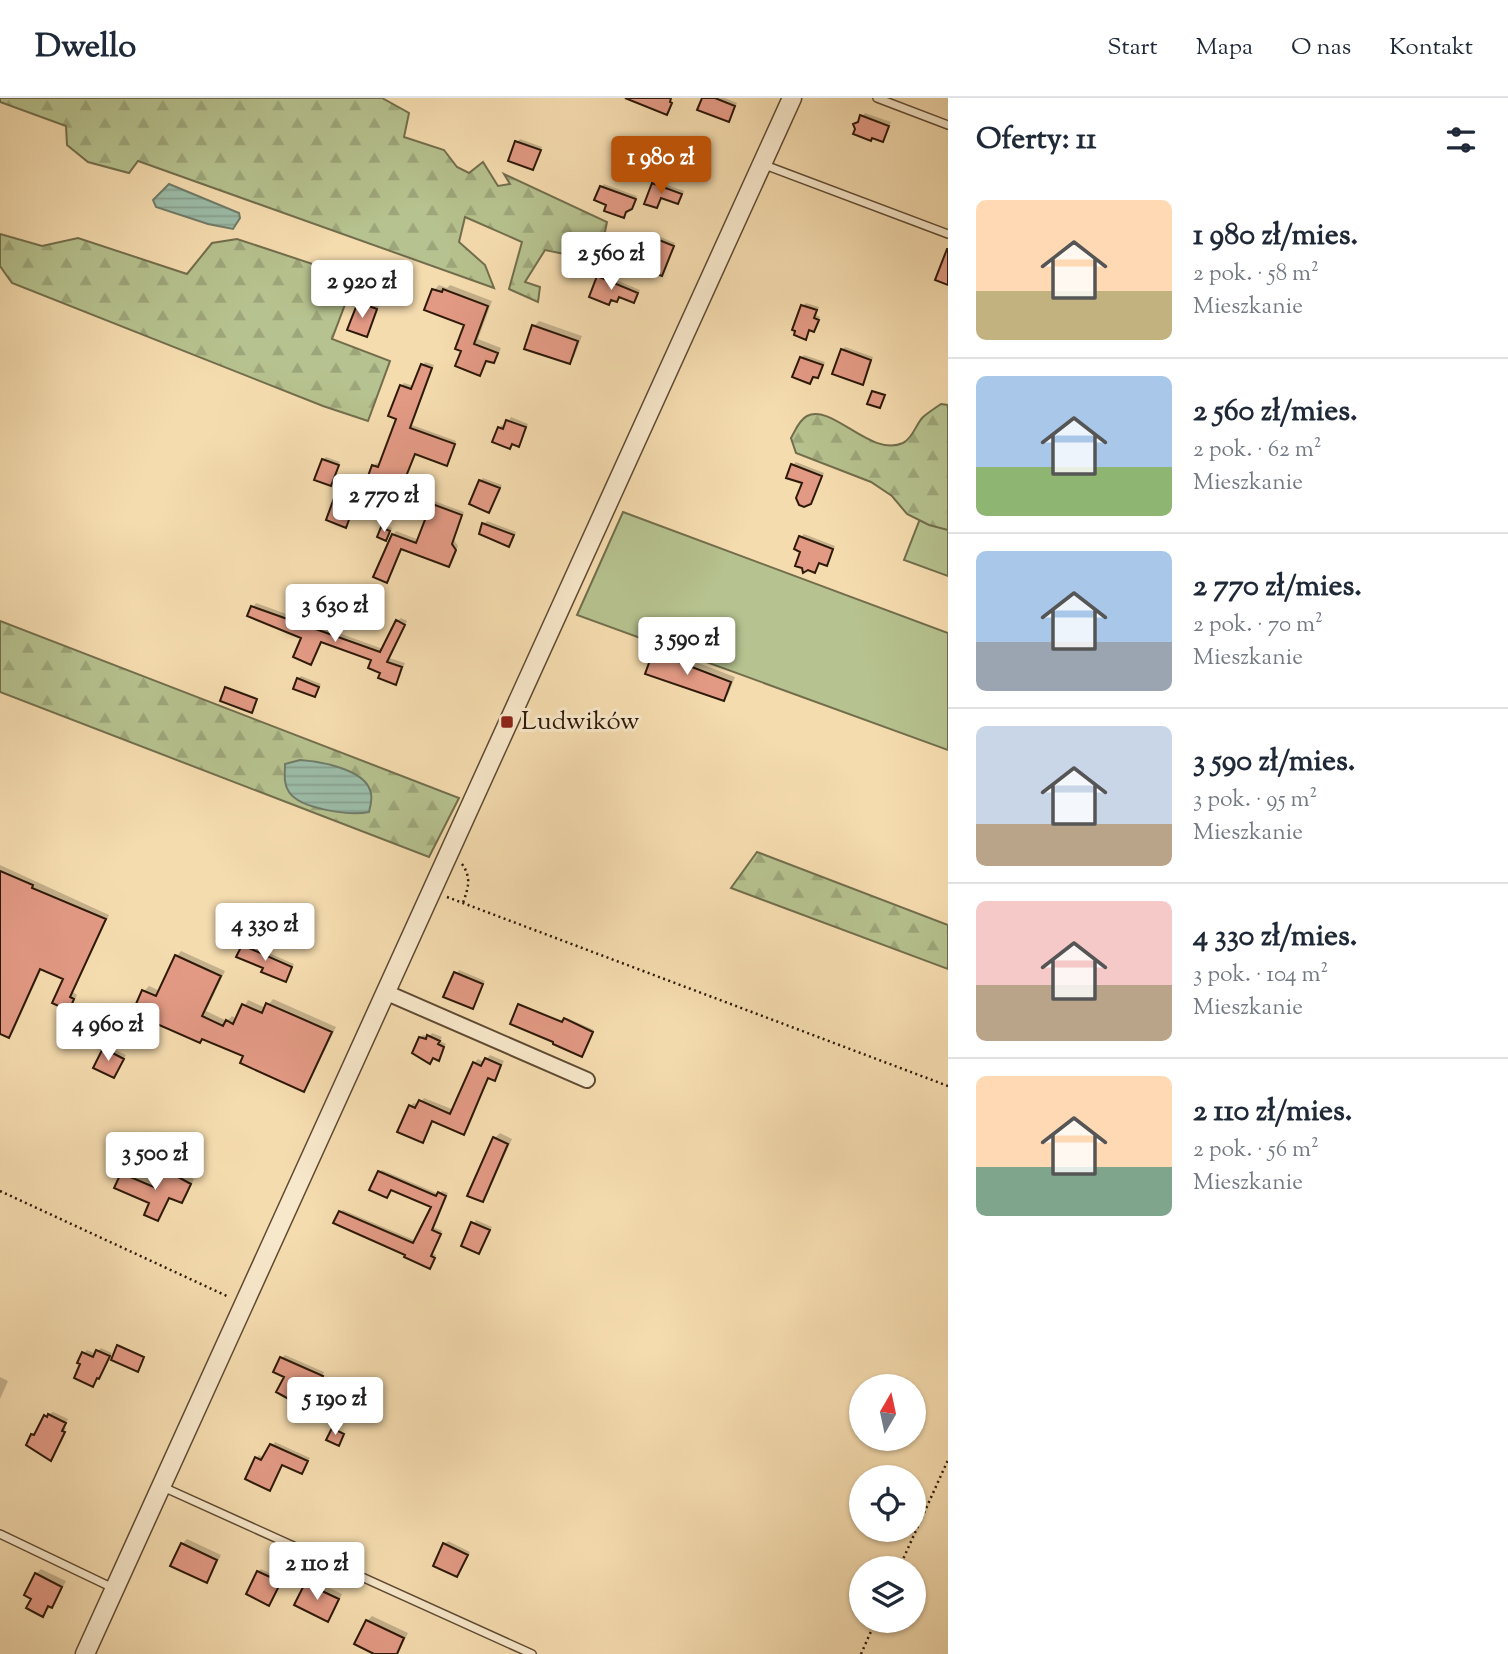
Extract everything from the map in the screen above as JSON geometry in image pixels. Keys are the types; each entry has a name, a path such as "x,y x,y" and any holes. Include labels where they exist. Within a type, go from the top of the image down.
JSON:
{"street":[{"path":"85,1654 792,98"},
{"path":"385,992 587,1080"}],"lane":[{"path":"877,98 948,125"},
{"path":"762,164 948,234"},
{"path":"161,1486 532,1654"},
{"path":"0,1534 115,1589"}],"path":[{"path":"449,849 469,877 469,887 463,903"},
{"path":"430,891 948,1086"},
{"path":"0,1191 243,1303"},
{"path":"904,1556 948,1460"},
{"path":"861,1654 870,1633"}],"green space":[{"path":"0,98 382,98 409,113 404,137 444,150 457,167 469,173 483,162 498,186 510,184 504,174 607,222 599,261 545,250 525,282 540,287 538,302 509,289 522,242 465,217 459,242 485,265 494,288 138,161 129,173 88,162 67,145 66,126 0,102"},
{"path":"0,234 42,246 78,238 187,274 212,243 237,239 355,278 332,339 390,361 368,421 323,406 12,283 0,266"},
{"path":"941,404 948,405 948,530 929,525 907,514 892,496 871,482 796,453 791,438 804,418 817,414 840,423 865,438 891,446 903,443 909,438 923,417"},
{"path":"925,506 948,515 948,576 904,560"},
{"path":"623,512 948,633 948,750 577,615"},
{"path":"0,621 459,798 429,857 0,692"},
{"path":"757,852 948,925 948,969 731,888"}],"shaded area":[{"path":"169,184 239,213 240,218 233,229 156,207 153,200"},
{"path":"300,760 329,764 359,777 371,793 369,812 326,810 295,798 286,785 285,764"}],"building":[{"path":"625,98 671,98 672,103 667,115"},
{"path":"702,98 715,98 735,106 729,122 697,110"},
{"path":"860,115 889,126 883,142 872,138 871,141 853,134 853,124 858,122"},
{"path":"515,141 541,150 533,170 508,161"},
{"path":"652,183 682,194 678,204 661,198 657,208 644,204"},
{"path":"600,186 636,199 624,218 604,211 606,205 594,200"},
{"path":"654,238 674,246 662,276 642,269"},
{"path":"948,249 948,285 935,280"},
{"path":"389,270 401,275 394,292 382,286"},
{"path":"597,276 638,293 634,303 619,297 617,302 611,300 609,305 589,297"},
{"path":"432,289 442,292 443,289 488,306 474,344 498,353 494,363 486,361 480,376 455,366 461,351 455,349 464,325 424,310"},
{"path":"358,302 377,309 367,337 347,330"},
{"path":"801,305 817,310 814,318 819,320 814,332 809,330 806,340 794,335 795,331 792,330"},
{"path":"532,325 578,341 570,364 524,349"},
{"path":"841,349 871,360 863,385 832,374"},
{"path":"800,357 823,365 818,378 813,377 810,384 792,377"},
{"path":"421,364 432,368 410,428 455,444 447,466 415,454 403,484 420,490 414,506 391,498 386,494 389,487 367,479 372,465 378,467 396,419 388,416 400,385 411,389"},
{"path":"872,391 885,395 880,408 867,404"},
{"path":"506,420 526,427 519,447 512,444 510,449 492,442 498,427 503,429"},
{"path":"322,459 339,465 331,486 314,480"},
{"path":"791,464 822,476 811,504 804,507 799,505 796,498 802,483 786,478"},
{"path":"479,480 500,488 489,513 469,504"},
{"path":"334,498 354,506 346,528 326,520"},
{"path":"424,501 462,515 452,544 456,550 449,567 401,549 387,583 373,577 392,534 416,543 426,517 419,514"},
{"path":"482,523 514,535 509,547 479,534"},
{"path":"381,527 390,531 386,541 377,537"},
{"path":"799,536 833,549 827,566 819,563 815,573 808,570 803,573 802,568 795,566 800,552 794,549"},
{"path":"251,606 380,652 396,620 405,625 387,662 402,667 396,685 378,678 380,673 368,668 371,660 321,642 311,665 293,657 301,638 247,616"},
{"path":"653,652 731,682 724,701 645,674"},
{"path":"297,678 319,687 315,697 293,689"},
{"path":"225,687 257,699 252,713 220,701"},
{"path":"0,871 33,885 32,888 106,919 70,997 74,999 69,1011 52,1003 63,979 40,969 9,1038 0,1034"},
{"path":"242,945 292,967 286,982 261,972 263,968 236,957"},
{"path":"175,955 221,976 202,1016 223,1026 226,1020 233,1024 242,1004 262,1013 266,1003 332,1032 304,1092 240,1063 243,1056 202,1039 200,1043 132,1013 142,990 156,996"},
{"path":"454,972 483,984 473,1009 443,997"},
{"path":"518,1004 562,1022 564,1018 593,1032 582,1057 510,1024"},
{"path":"427,1035 440,1041 438,1044 444,1047 439,1061 433,1058 430,1064 412,1053 419,1037 426,1039"},
{"path":"103,1048 124,1059 114,1078 93,1068"},
{"path":"485,1058 501,1065 495,1081 488,1078 464,1135 432,1121 423,1143 397,1132 409,1105 415,1108 419,1100 450,1114 473,1062 481,1066"},
{"path":"493,1137 508,1144 483,1202 467,1196"},
{"path":"166,1168 191,1184 182,1203 169,1198 158,1221 144,1215 149,1203 114,1188 121,1173 156,1188"},
{"path":"378,1171 436,1196 438,1192 446,1196 432,1230 441,1234 431,1256 435,1258 430,1269 333,1223 339,1211 413,1243 431,1207 391,1190 387,1198 369,1190"},
{"path":"471,1222 490,1230 479,1254 461,1246"},
{"path":"117,1345 144,1357 138,1372 111,1360"},
{"path":"96,1350 110,1356 93,1387 74,1378 82,1352 93,1357"},
{"path":"280,1357 323,1376 315,1393 302,1387 296,1403 276,1392 284,1377 273,1372"},
{"path":"48,1414 66,1423 62,1431 65,1432 51,1461 26,1445 44,1415 47,1417"},
{"path":"332,1428 344,1434 339,1446 326,1440"},
{"path":"270,1444 308,1461 302,1474 282,1465 270,1491 245,1479 255,1457 261,1460"},
{"path":"181,1543 217,1560 207,1583 170,1566"},
{"path":"443,1543 468,1555 457,1577 433,1566"},
{"path":"257,1571 281,1582 269,1606 246,1594"},
{"path":"35,1573 62,1587 52,1608 48,1606 43,1617 26,1608 31,1599 24,1595"},
{"path":"305,1583 339,1599 328,1622 294,1605"},
{"path":"366,1620 404,1638 397,1654 374,1654 354,1644"}],"place":[{"name":"Ludwików","path":"507,722"}]}
